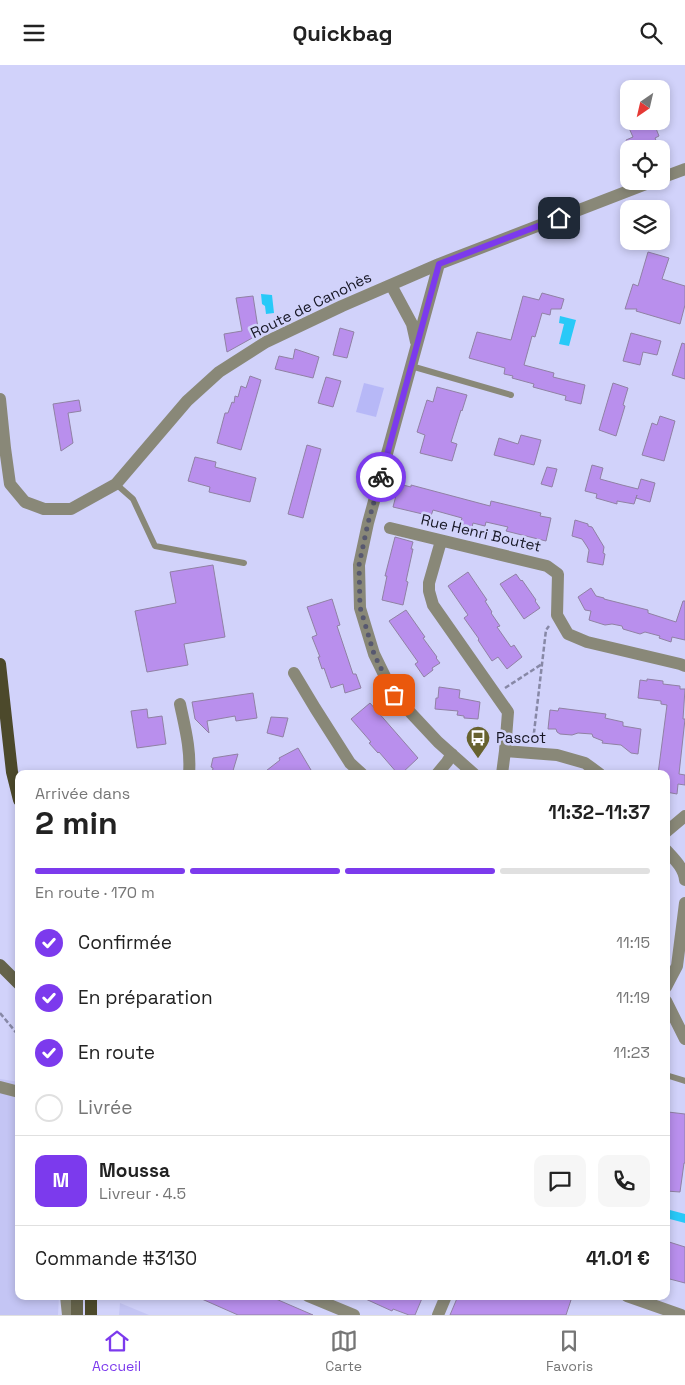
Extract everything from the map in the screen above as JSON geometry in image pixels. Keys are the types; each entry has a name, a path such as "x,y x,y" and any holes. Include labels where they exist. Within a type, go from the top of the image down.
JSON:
{"main road":[{"path":"0,664 15,784"},
{"path":"0,965 15,981"},
{"path":"77,1300 77,1315"},
{"path":"91,1300 91,1315"}],"street":[{"path":"670,175 685,169"},
{"name":"Route de Canohès","path":"0,399 4,448 10,484 25,502 44,509 71,509 116,484 187,401 219,372 266,342 342,306 439,264 631,190"},
{"path":"439,264 368,523 359,565 360,607 374,654 394,695 438,742 470,770"},
{"path":"391,285 412,324 416,344"},
{"name":"Rue Henri Boutet","path":"390,528 547,566 558,574 558,615"},
{"path":"441,541 429,583 429,591 433,605 508,712 503,770"},
{"path":"558,615 568,634 587,643 685,666"},
{"path":"294,673 350,763 358,770"},
{"path":"180,704 188,742 189,770"},
{"path":"505,751 557,755 585,763 595,770"},
{"path":"440,770 452,754"},
{"path":"670,829 685,816"},
{"path":"670,855 678,864 685,880"},
{"path":"670,979 677,966 685,903"},
{"path":"670,1009 685,1039"},
{"path":"0,1087 15,1091"},
{"path":"66,1300 68,1315"},
{"path":"318,1300 354,1315"},
{"path":"438,1315 444,1300"},
{"path":"638,1300 681,1315"}],"lane":[{"path":"411,366 511,395"},
{"path":"116,484 133,499 155,546 244,563"},
{"path":"670,1076 685,1081"}],"path":[{"path":"531,753 546,630 558,615"},
{"path":"495,694 542,664"},
{"path":"0,1013 15,1030"}],"shaded area":[{"path":"261,294 272,295 274,313 266,314"},
{"path":"560,316 576,320 569,346 559,344 564,324 559,323"},
{"path":"364,383 384,388 376,417 356,412"},
{"path":"0,1079 15,1081 15,1300 59,1300 58,1315 0,1315"},
{"path":"670,1210 685,1214 685,1223 670,1219"},
{"path":"120,1303 149,1315 119,1315"}],"building":[{"path":"630,130 657,130 659,136 655,138 656,140 626,140 633,137"},
{"path":"648,252 669,258 662,279 685,286 685,305 680,324 636,311 637,309 625,309 633,284 638,286"},
{"path":"542,293 564,299 561,309 551,309 550,315 542,313 535,337 532,336 524,365 554,373 553,377 585,385 581,404 565,400 566,396 533,387 534,384 512,378 513,376 504,374 505,368 469,358 477,332 511,340 523,296 539,300"},
{"path":"253,296 258,328 272,327 227,352 224,334 242,331 236,298"},
{"path":"340,328 354,332 347,358 333,355"},
{"path":"631,333 661,341 657,355 643,352 640,365 623,361"},
{"path":"682,343 685,344 685,379 672,375"},
{"path":"295,349 319,357 313,378 275,369 279,356 293,359"},
{"path":"250,376 261,380 241,450 217,443 225,413 228,413 232,402 234,403 235,396 238,397 241,386 246,388"},
{"path":"326,377 341,381 333,407 318,403"},
{"path":"613,383 628,388 616,436 599,430"},
{"path":"437,387 467,395 451,442 457,444 452,461 420,453 425,435 417,432 427,400 433,402"},
{"path":"79,400 81,411 68,413 73,443 61,451 53,404"},
{"path":"660,416 675,421 664,461 642,455 652,423 657,425"},
{"path":"521,435 541,440 534,465 494,455 499,438 518,444"},
{"path":"307,445 321,449 303,518 288,514"},
{"path":"195,457 216,462 215,467 256,478 250,502 209,492 210,487 188,481"},
{"path":"592,465 603,468 600,479 638,489 641,479 655,483 650,502 636,498 634,504 617,501 617,504 596,498 597,494 585,491"},
{"path":"547,467 557,469 552,487 541,484"},
{"path":"399,484 411,487 411,485 490,506 491,501 541,513 540,516 551,518 546,541 506,531 508,527 486,522 485,526 473,523 472,527 460,524 462,518 433,510 431,516 393,507"},
{"path":"575,520 592,527 604,547 603,565 587,562 589,550 582,539 572,536"},
{"path":"395,537 413,542 403,605 382,600 387,576 385,576"},
{"path":"213,565 225,637 184,644 188,665 147,672 135,611 176,603 170,572"},
{"path":"468,572 487,600 485,601 491,613 500,626 497,627 511,647 514,645 522,657 507,669 498,657 492,661 464,618 468,615 448,586"},
{"path":"516,574 540,608 524,619 500,584"},
{"path":"591,588 596,596 648,610 648,613 676,622 683,601 685,601 685,640 672,637 671,642 659,638 660,636 645,632 640,634 623,629 622,626 605,625 589,620 591,611 585,610 578,597"},
{"path":"332,599 340,625 337,626 353,674 356,674 361,688 345,693 343,684 331,688 324,668 322,669 318,657 320,657 312,637 317,635 307,607"},
{"path":"406,610 440,663 432,668 433,670 424,677 415,664 418,662 389,621"},
{"path":"647,679 663,681 663,684 680,686 680,689 685,689 683,719 685,719 679,774 685,775 685,785 678,784 677,794 670,793 670,770 659,770 667,705 661,704 661,701 638,698 640,680 647,681"},
{"path":"439,687 460,690 459,698 480,702 478,719 464,718 464,716 457,715 458,711 435,709"},
{"path":"253,693 257,718 236,721 235,716 207,721 209,733 195,719 192,702"},
{"path":"370,703 418,758 405,770 395,770 369,743 371,742 351,719"},
{"path":"559,708 606,714 605,718 623,722 623,726 641,729 638,754 631,753 621,745 602,743 603,741 593,737 592,734 560,734 556,729 548,729 550,710 558,711"},
{"path":"147,709 148,718 162,716 166,744 137,748 131,711"},
{"path":"271,717 288,718 283,737 267,733"},
{"path":"298,748 311,770 267,770 280,760 279,758"},
{"path":"238,754 233,770 213,770 211,767 213,758"},
{"path":"670,1112 685,1114 685,1163 680,1192 670,1191"},
{"path":"670,1242 685,1247 685,1283 670,1279"},
{"path":"204,1300 278,1300 313,1315 238,1315"},
{"path":"368,1300 421,1300 415,1315 409,1315 393,1309 392,1311"},
{"path":"456,1300 571,1300 566,1315 450,1315"}],"way so far":[{"path":"381,477 359,565 360,607 374,654 394,695"}],"place":[{"name":"Pascot","path":"478,759"}],"route":[{"path":"381,477 439,264 559,218"}]}
